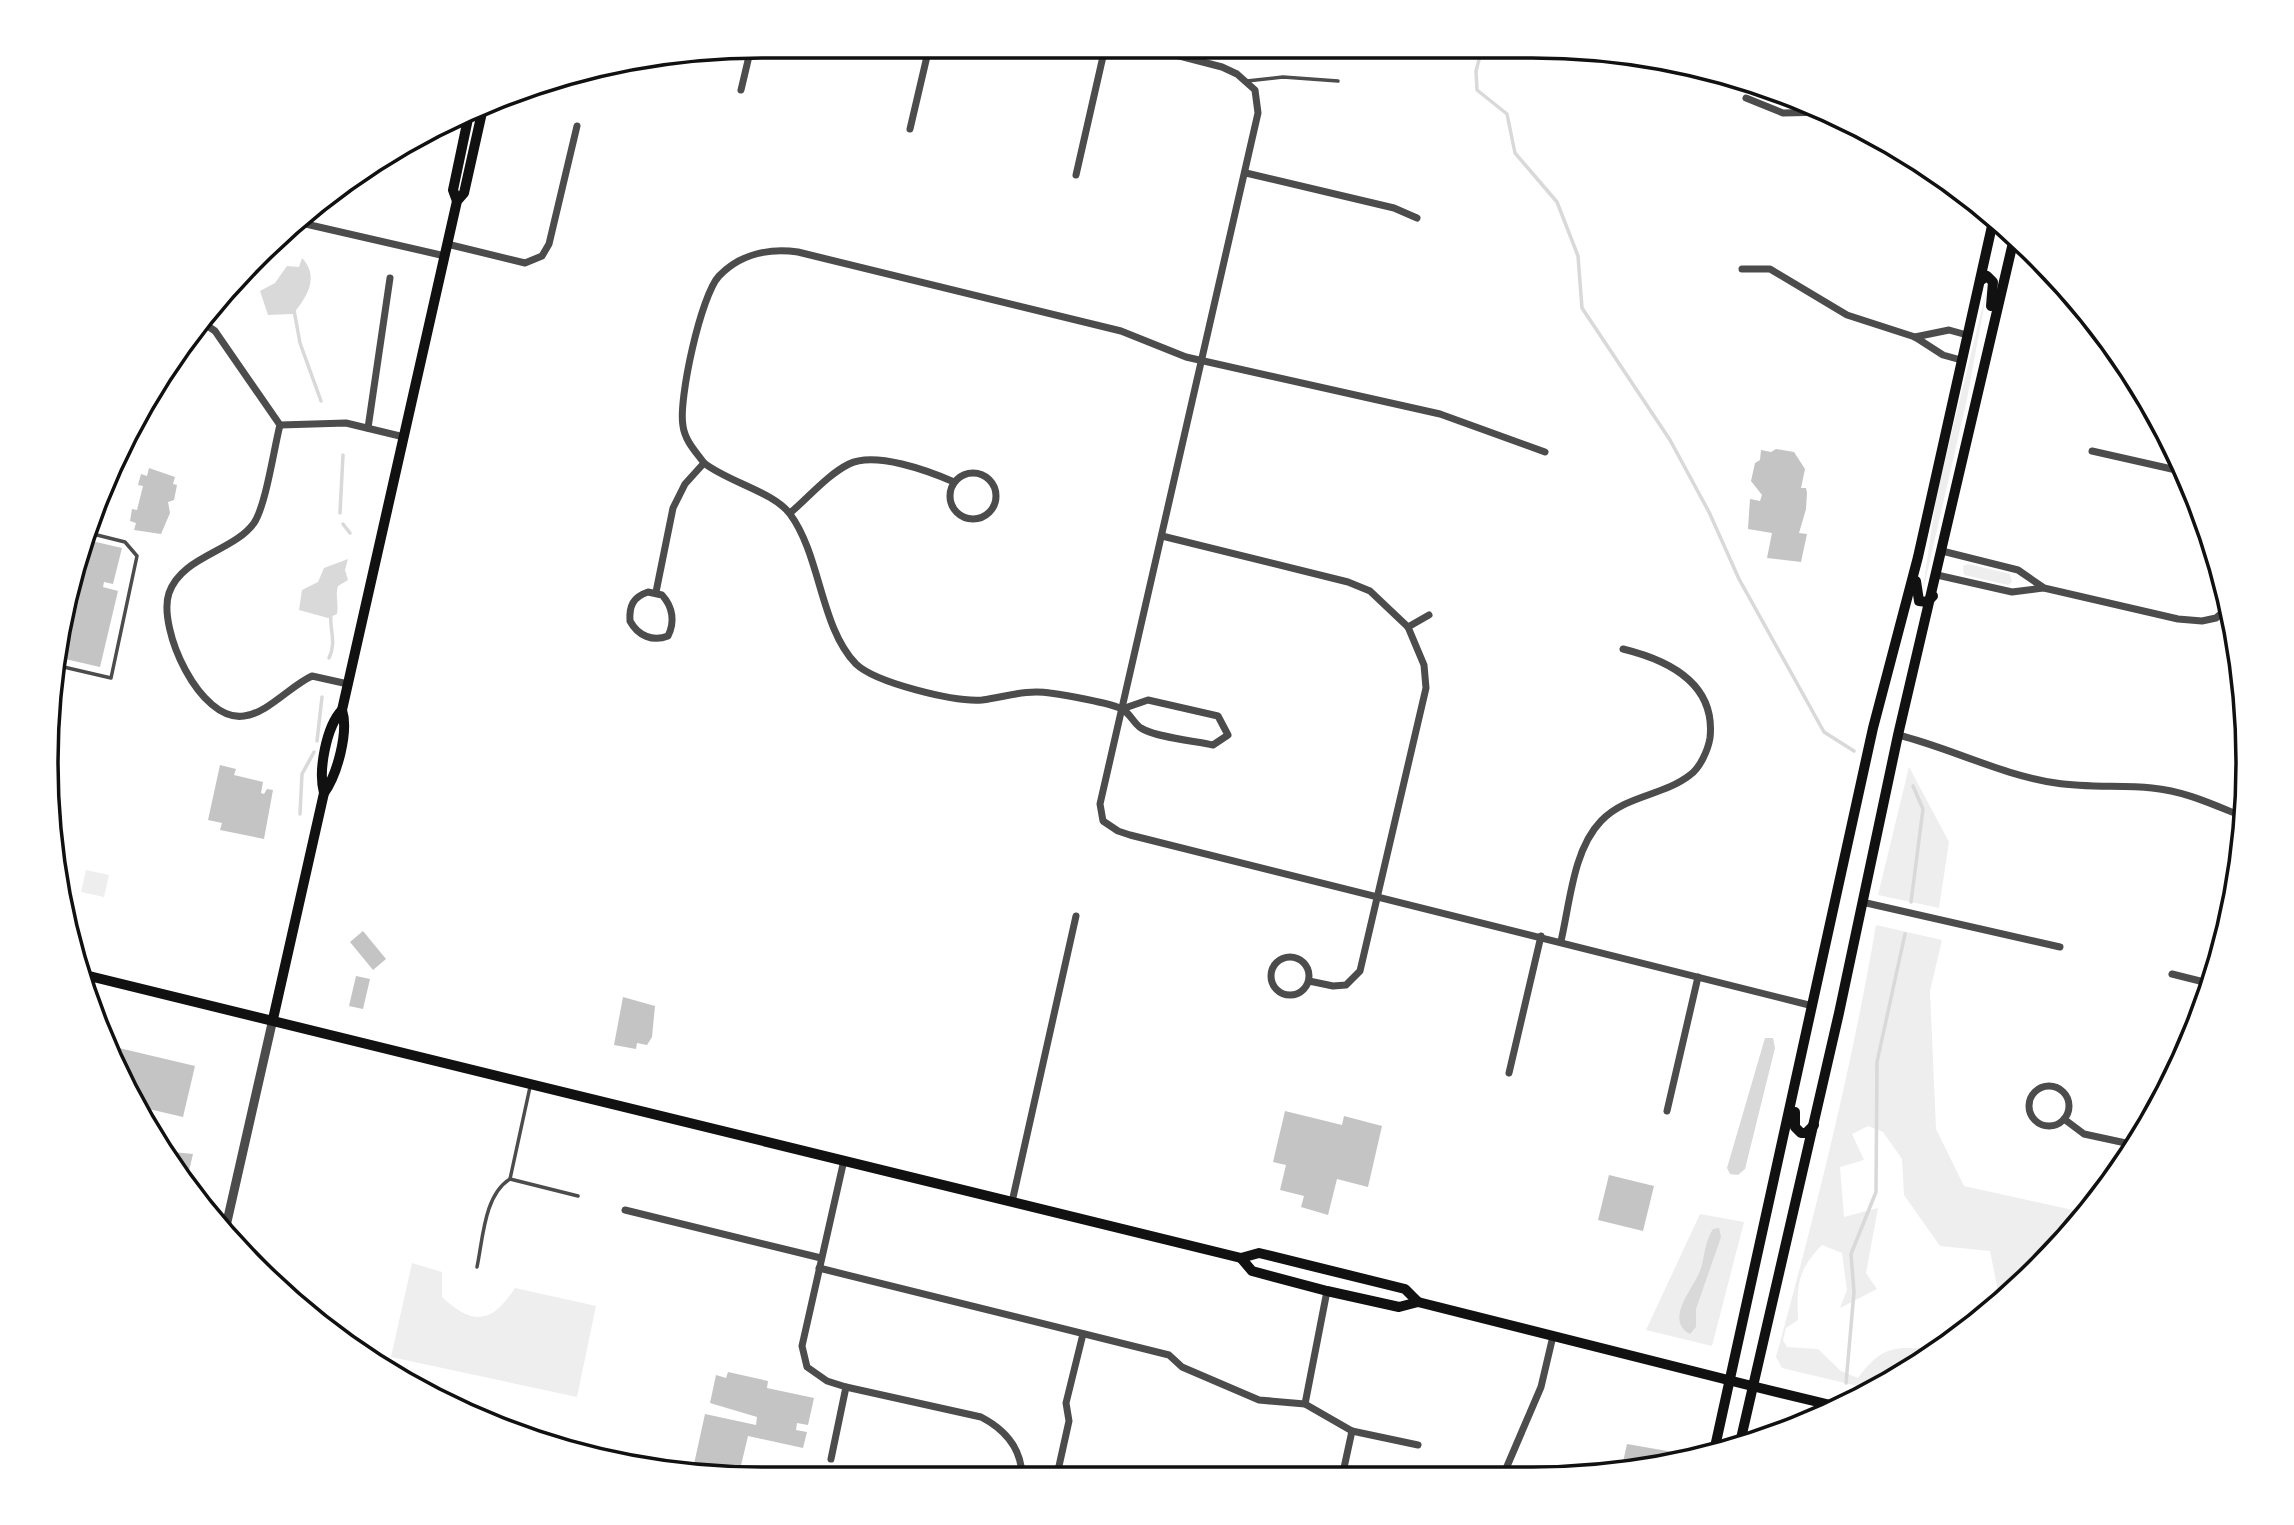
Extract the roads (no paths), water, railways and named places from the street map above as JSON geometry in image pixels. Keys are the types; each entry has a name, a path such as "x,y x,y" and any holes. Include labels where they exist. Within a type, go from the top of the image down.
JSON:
{"main road":[{"path":"273,1019 324,793 331,783 338,753 345,721 342,710 457,201 464,193 481,116"},
{"path":"457,201 453,190 468,122"},
{"path":"1716,1442 1873,728 1918,557 1991,229"},
{"path":"1742,1435 1814,1125 1898,735 1933,596 2012,247"},
{"path":"1980,281 1990,277 1994,285 1989,343"},
{"path":"1918,557 1917,597 1923,603 1933,596"},
{"path":"91,976 1241,1258 1259,1253 1398,1287 1405,1289 1418,1302"},
{"path":"1801,1064 1795,1126 1801,1133 1806,1133 1814,1125"},
{"path":"1241,1258 1252,1271 1327,1291 1399,1307 1418,1302 1824,1403"}],"street":[{"path":"741,90 749,58"},
{"path":"910,129 927,58"},
{"path":"1076,175 1103,58"},
{"path":"1187,58 1222,67 1247,81 1258,99 1246,173 1100,804 1100,814 1109,826 1130,835 1813,1006"},
{"path":"1746,98 1783,113 1803,112"},
{"path":"310,225 525,263 538,260 550,244 577,126"},
{"path":"1246,173 1394,208 1417,218"},
{"path":"1122,709 1142,729 1213,745 1228,735 1218,716 1148,699 1122,709 1030,691 981,700 950,697 875,676 857,665 843,647 801,534 790,513 773,500 719,475 704,463 683,429 681,407 707,295 717,278 729,267 762,252 776,249 798,252 1121,331 1159,348 1202,361 1440,414 1545,452"},
{"path":"1742,269 1770,269 1847,314 1914,337 1943,355 1961,360"},
{"path":"368,428 390,278"},
{"path":"209,327 215,331 280,425 258,516 253,524 182,573 174,584 165,613 171,642 199,692 216,707 234,716 254,713 312,676 348,684"},
{"path":"1914,337 1949,330 1967,335"},
{"path":"280,425 327,422 404,437"},
{"path":"2092,451 2172,469"},
{"path":"790,513 846,465 857,460 874,458 954,482 967,474 983,475 994,486 992,507 975,518 961,515 950,497 954,482"},
{"path":"656,592 673,508 685,484 704,463"},
{"path":"1162,536 1348,582 1370,591 1408,627 1424,665 1426,688 1360,971 1355,979 1346,985 1333,986 1309,981"},
{"path":"1942,551 2018,570 2044,588"},
{"path":"1937,575 2012,592 2044,588 2179,619 2209,620 2220,613"},
{"path":"656,592 667,601 672,612 672,628 668,635 661,639 645,636 630,621 631,606 635,599 656,592"},
{"path":"1408,627 1429,615"},
{"path":"1560,941 1582,851 1600,821 1631,800 1693,774 1709,743 1708,712 1699,689 1689,677 1652,656 1623,649"},
{"path":"1898,735 1935,744 2020,775 2056,783 2152,788 2175,792 2210,802 2235,813"},
{"path":"1862,902 2060,947"},
{"path":"1012,1202 1076,916"},
{"path":"1509,1073 1541,936"},
{"path":"1295,957 1308,969 1309,981 1303,991 1286,995 1275,989 1271,971 1283,958 1295,957"},
{"path":"2172,974 2201,981"},
{"path":"1667,1111 1698,977"},
{"path":"227,1220 273,1019"},
{"path":"2049,1086 2061,1090 2068,1101 2064,1119 2053,1126 2039,1124 2030,1114 2033,1094 2049,1086"},
{"path":"2064,1119 2084,1134 2124,1143"},
{"path":"844,1160 802,1355 807,1367 827,1381 846,1387 981,1417 993,1423 1013,1442 1021,1467"},
{"path":"625,1210 821,1258"},
{"path":"819,1268 1169,1355 1182,1367 1259,1400 1305,1404 1352,1431 1418,1446"},
{"path":"1305,1404 1327,1291"},
{"path":"1059,1467 1069,1421 1066,1403 1083,1334"},
{"path":"1507,1467 1541,1387 1553,1336"},
{"path":"831,1459 846,1387"},
{"path":"1344,1467 1352,1431"}],"lane":[{"path":"1247,81 1283,78 1338,81"},
{"path":"65,667 110,678 136,556 125,542 96,535"},
{"path":"477,1267 495,1192 510,1180 531,1083"},
{"path":"510,1180 578,1196"}],"waterway":[{"path":"1479,58 1476,71 1477,90 1507,114 1515,153 1557,202 1578,256 1582,308 1670,440 1709,512 1739,579 1824,732 1854,751"},
{"path":"294,310 300,343 321,401"},
{"path":"340,513 343,455"},
{"path":"343,524 350,533"},
{"path":"329,658 333,641 331,613"},
{"path":"317,741 322,697"},
{"path":"300,814 302,774 314,752"},
{"path":"1911,902 1923,809 1913,786"},
{"path":"1846,1383 1854,1292 1851,1254 1876,1192 1877,1062 1905,934"}]}
